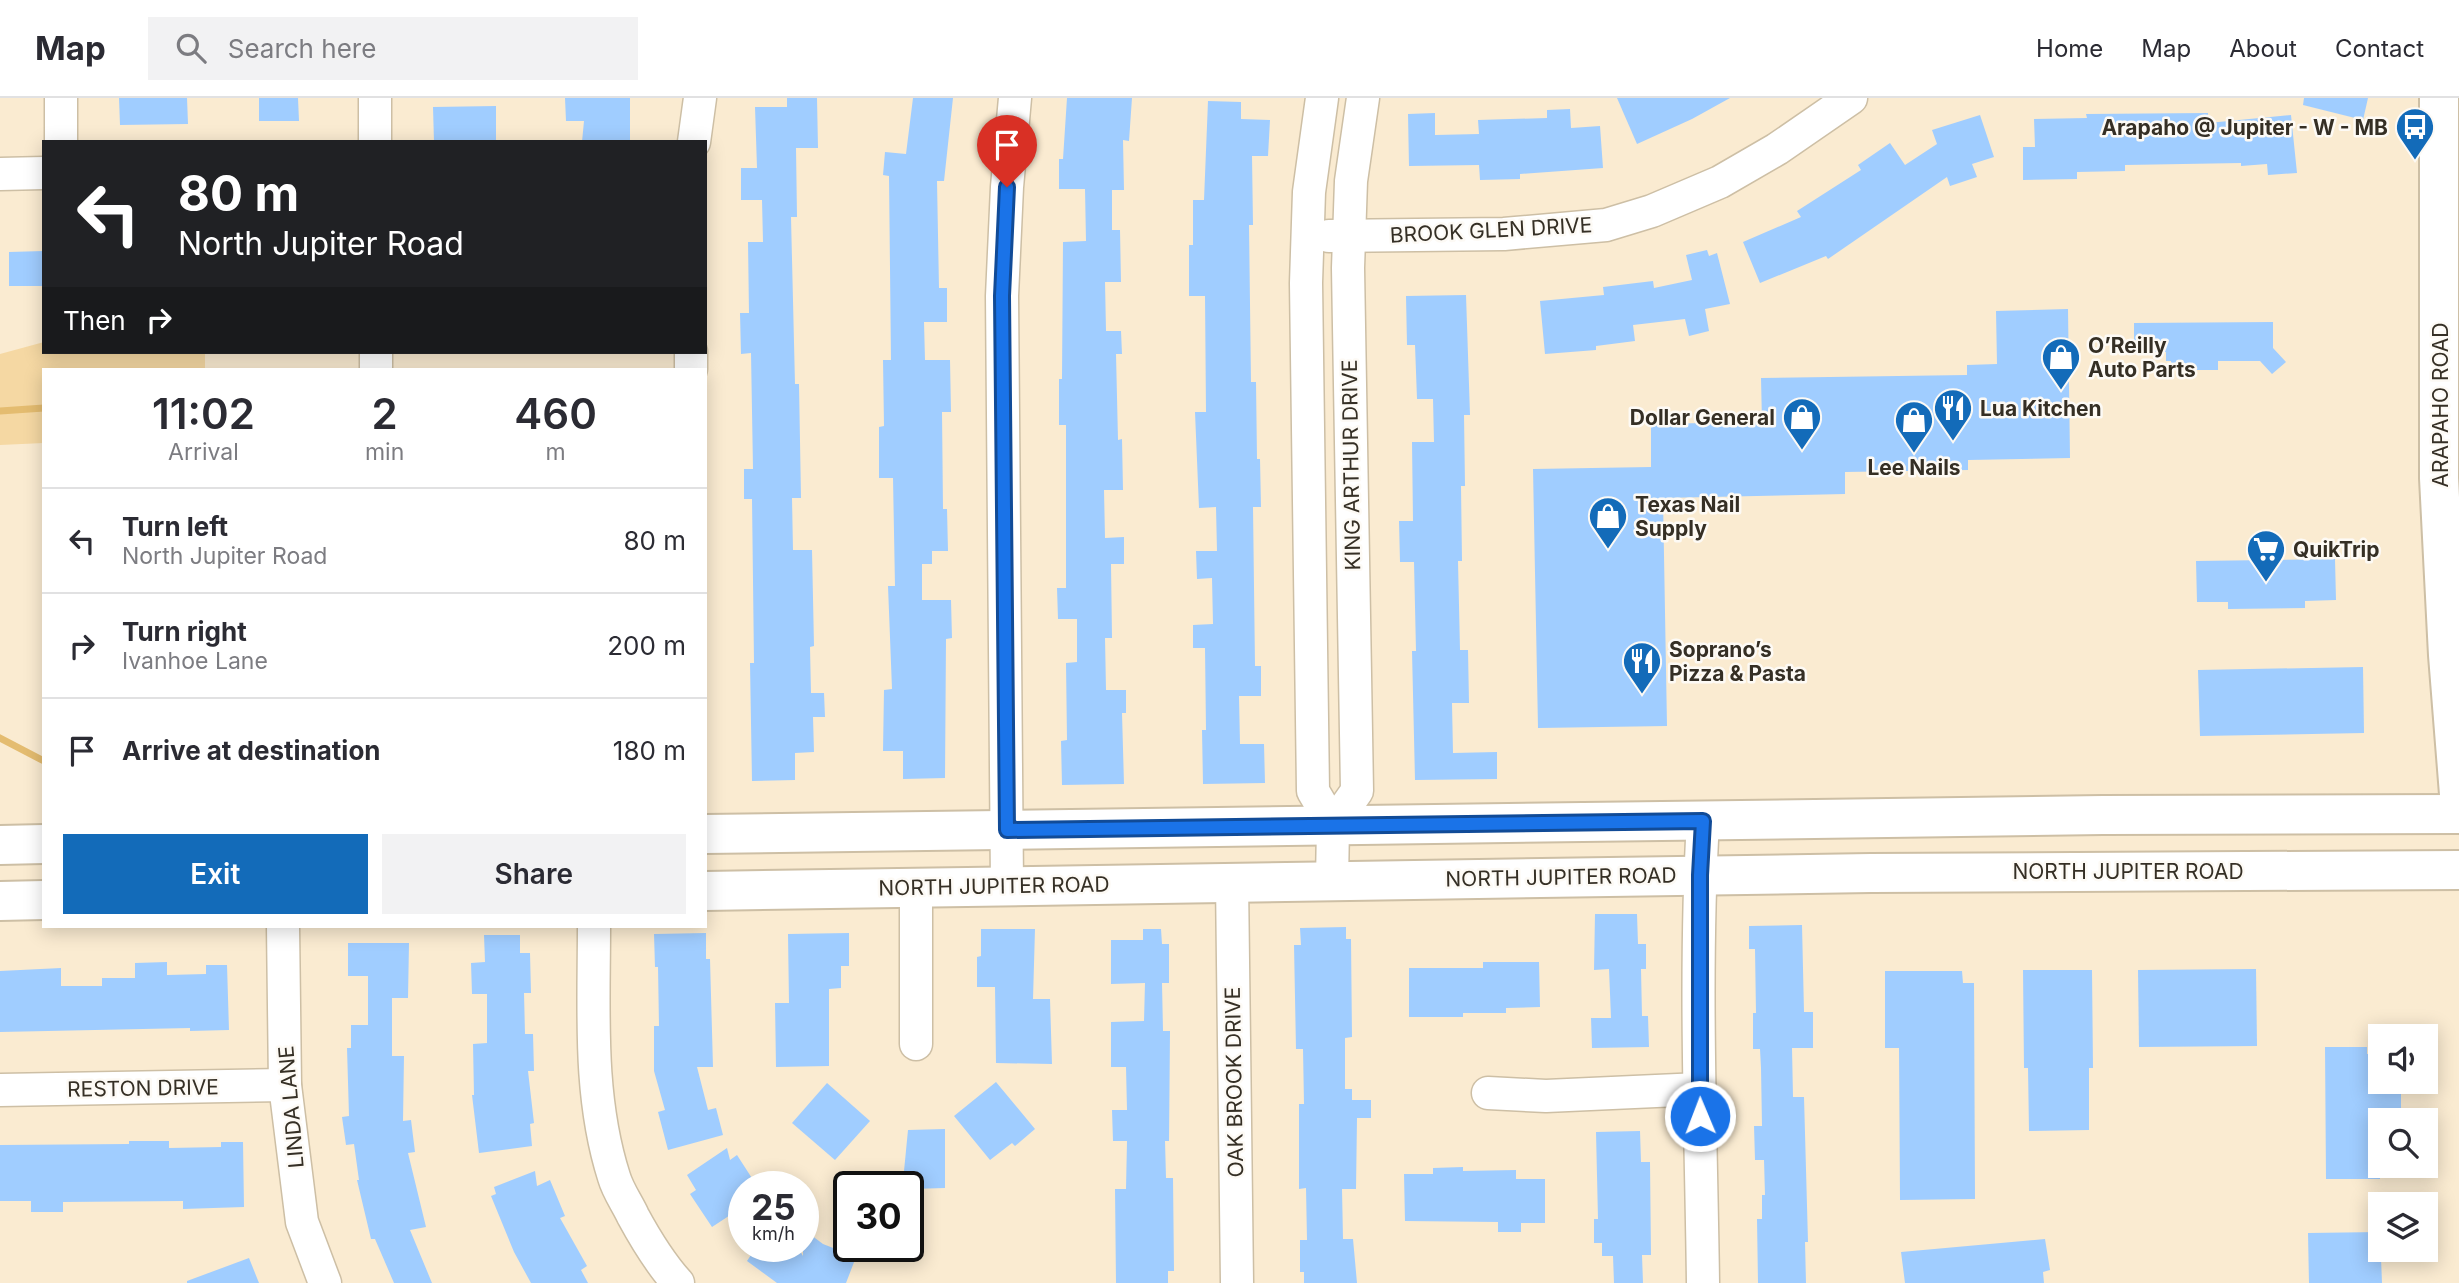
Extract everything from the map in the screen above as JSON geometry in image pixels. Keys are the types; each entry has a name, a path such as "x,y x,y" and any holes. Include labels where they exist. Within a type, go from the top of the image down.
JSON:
{"main road":[{"name":"ARAPAHO ROAD","path":"2439,98 2450,205 2439,478 2448,655 2459,794"},
{"path":"707,834 2103,815 2459,814"},
{"path":"2103,815 2106,871"},
{"path":"0,845 42,844"},
{"name":"NORTH JUPITER ROAD","path":"707,891 1700,875 2459,870"},
{"path":"0,901 42,900"}],"street":[{"path":"61,98 61,140"},
{"path":"375,98 375,140"},
{"path":"694,140 700,98"},
{"path":"1007,886 1002,296 1007,187 1015,98"},
{"name":"KING ARTHUR DRIVE","path":"1322,98 1309,192 1306,283 1313,791 1333,825 1357,791 1348,296 1351,181 1363,98"},
{"name":"BROOK GLEN DRIVE","path":"1307,236 1504,234 1606,225 1652,211 1720,182 1777,149 1851,98"},
{"path":"0,174 42,173"},
{"path":"1703,821 1700,875 1703,1283"},
{"path":"1332,882 1333,825"},
{"name":"OAK BROOK DRIVE","path":"1232,881 1237,1283"},
{"path":"916,887 916,1044"},
{"name":"LINDA LANE","path":"283,928 285,1086 302,1222 326,1283"},
{"path":"593,928 595,1085 601,1130 615,1180 643,1235 678,1283"},
{"name":"RESTON DRIVE","path":"0,1090 285,1086"},
{"path":"1488,1093 1546,1096 1700,1089"}],"shaded area":[{"path":"42,343 42,354 205,354 205,368 42,368 42,443 0,445 0,354"}],"building":[{"path":"119,98 187,98 188,124 120,125"},
{"path":"259,98 298,98 299,121 259,121"},
{"path":"565,98 630,98 630,140 582,140 584,121 566,121"},
{"path":"787,98 817,98 818,148 796,148 797,217 791,217 801,498 792,498 793,550 812,550 814,646 810,647 811,693 824,693 825,717 813,717 814,752 795,753 795,780 752,781 752,499 744,499 744,469 753,469 751,353 741,354 740,313 749,313 748,242 763,242 762,200 741,200 741,168 757,168 755,107 787,107"},
{"path":"913,98 953,98 944,181 937,181 939,288 947,288 947,322 924,322 925,360 950,360 951,412 942,412 943,509 947,509 948,551 932,551 932,564 922,564 922,600 951,600 952,638 946,639 945,778 903,779 903,751 883,751 884,690 892,689 888,586 895,586 893,478 879,478 879,427 884,426 883,360 891,360 889,176 883,175 885,152 906,154"},
{"path":"1067,98 1132,98 1129,141 1123,140 1124,190 1112,190 1112,230 1120,230 1121,282 1105,282 1106,331 1121,331 1122,354 1116,354 1118,440 1122,439 1123,490 1104,490 1105,538 1124,537 1124,564 1111,564 1112,638 1105,638 1106,690 1126,690 1126,713 1122,713 1124,784 1062,785 1061,741 1067,740 1066,663 1077,662 1077,619 1058,619 1057,588 1066,588 1066,425 1059,425 1063,242 1086,241 1085,189 1059,189 1059,159 1063,159"},
{"path":"1617,98 1730,98 1637,144"},
{"path":"2304,98 2368,98 2363,120 2303,105"},
{"path":"1208,101 1241,102 1241,119 1270,120 1268,156 1252,156 1253,225 1249,225 1251,382 1256,382 1261,507 1253,507 1255,666 1261,666 1261,696 1239,696 1240,744 1264,744 1265,783 1203,784 1202,730 1206,730 1205,648 1193,648 1193,625 1213,624 1212,578 1197,579 1196,551 1217,551 1216,507 1199,508 1195,412 1206,412 1205,296 1189,296 1189,245 1193,245 1193,200 1204,200"},
{"path":"496,106 496,140 434,140 433,107"},
{"path":"1570,109 1571,128 1600,126 1603,168 1520,174 1520,179 1480,180 1479,165 1409,166 1408,114 1435,113 1435,135 1479,134 1478,120 1547,118 1547,110"},
{"path":"2208,113 2208,123 2291,115 2297,173 2268,175 2267,164 2125,165 2125,171 2077,172 2077,179 2023,180 2023,147 2035,147 2034,119 2087,118 2086,114"},
{"path":"1980,115 1994,157 1972,164 1977,177 1950,186 1947,177 1828,259 1826,256 1760,283 1743,242 1801,217 1797,211 1861,170 1858,165 1890,143 1905,165 1937,144 1932,130"},
{"path":"1707,250 1709,256 1717,253 1730,304 1705,309 1709,331 1689,336 1685,319 1633,325 1635,341 1596,346 1596,350 1545,354 1540,301 1604,295 1603,287 1653,281 1654,288 1692,280 1686,255"},
{"path":"42,251 42,286 9,286 9,252"},
{"path":"1466,295 1470,415 1464,415 1462,561 1458,561 1460,650 1468,650 1469,703 1452,703 1453,753 1497,752 1497,779 1415,780 1412,651 1416,651 1414,562 1400,562 1399,521 1413,521 1412,442 1434,442 1433,399 1417,399 1415,345 1407,345 1406,296"},
{"path":"2068,309 2070,458 1968,460 1968,470 1845,472 1845,494 1663,498 1667,726 1538,728 1533,469 1651,467 1651,424 1762,422 1761,378 1967,375 1967,365 1997,364 1996,311"},
{"path":"2273,322 2273,348 2286,362 2272,374 2260,361 2218,361 2218,370 2171,370 2171,361 2166,361 2166,352 2134,352 2134,323"},
{"path":"2335,559 2336,600 2305,601 2305,608 2228,609 2228,602 2197,602 2196,561"},
{"path":"2363,667 2364,733 2200,736 2198,670"},
{"path":"1595,914 1637,914 1638,944 1646,944 1646,969 1641,969 1642,1016 1648,1016 1649,1047 1592,1048 1591,1018 1611,1018 1609,969 1594,970"},
{"path":"1802,925 1804,1012 1813,1012 1813,1048 1792,1048 1793,1097 1804,1097 1808,1242 1805,1242 1806,1283 1758,1283 1757,1219 1762,1219 1762,1195 1765,1195 1764,1160 1755,1160 1754,1126 1762,1126 1761,1068 1760,1049 1753,1049 1753,1013 1756,1013 1755,949 1749,949 1749,926"},
{"path":"1346,927 1346,939 1351,939 1352,1037 1345,1038 1345,1089 1352,1089 1352,1100 1371,1100 1371,1118 1357,1118 1356,1189 1342,1189 1343,1239 1353,1239 1357,1283 1304,1283 1304,1272 1300,1272 1300,1240 1307,1240 1306,1188 1299,1189 1299,1104 1304,1104 1303,1049 1296,1049 1294,945 1301,945 1300,928"},
{"path":"981,929 1035,929 1033,999 1050,999 1052,1064 996,1063 995,987 977,987"},
{"path":"1143,929 1161,929 1162,944 1169,944 1169,983 1162,983 1163,1031 1170,1031 1169,1141 1165,1141 1166,1178 1173,1178 1174,1271 1168,1271 1168,1283 1116,1283 1115,1189 1126,1189 1127,1141 1113,1141 1112,1110 1127,1110 1126,1067 1111,1067 1111,1022 1144,1021 1145,983 1111,984 1111,940 1143,940"},
{"path":"706,933 706,959 710,959 713,1067 697,1067 708,1110 716,1108 723,1135 668,1150 658,1112 665,1110 654,1071 654,1026 659,1026 658,967 655,967 654,934"},
{"path":"849,933 849,966 841,966 841,988 829,989 829,1066 776,1067 775,1003 789,1003 788,934"},
{"path":"484,935 520,935 520,953 530,953 531,993 524,993 525,1034 533,1034 534,1071 528,1071 534,1123 530,1124 532,1146 479,1153 472,1095 473,1044 487,1043 487,994 472,994 471,963 485,962"},
{"path":"348,943 409,943 408,998 392,998 392,1056 404,1056 403,1121 411,1120 415,1152 408,1153 426,1227 410,1230 432,1283 394,1283 375,1239 371,1239 357,1180 354,1144 346,1145 342,1117 349,1116 347,1048 351,1048 351,1025 368,1025 368,976 348,976"},
{"path":"167,962 167,975 206,974 206,965 227,965 229,1030 190,1031 190,1028 0,1032 0,971 61,968 61,986 102,986 102,978 135,978 135,963"},
{"path":"1483,962 1539,962 1540,1007 1506,1008 1506,1013 1463,1013 1463,1017 1409,1017 1409,968 1483,968"},
{"path":"2256,969 2257,1046 2139,1047 2138,970"},
{"path":"2023,970 2092,970 2093,1068 2089,1068 2089,1130 2029,1131 2028,1068 2024,1068"},
{"path":"1885,971 1962,971 1963,983 1974,983 1975,1199 1900,1200 1899,1048 1885,1048"},
{"path":"2325,1047 2367,1047 2368,1094 2401,1094 2401,1108 2368,1108 2368,1178 2380,1179 2326,1179"},
{"path":"996,1082 1035,1129 1015,1146 1012,1143 990,1160 954,1116"},
{"path":"827,1083 870,1121 835,1160 792,1123"},
{"path":"945,1129 945,1188 924,1189 924,1171 904,1171 908,1130"},
{"path":"1640,1131 1641,1162 1650,1162 1651,1255 1642,1255 1643,1283 1614,1283 1613,1256 1602,1256 1602,1243 1594,1243 1594,1219 1598,1219 1596,1132"},
{"path":"129,1141 169,1141 169,1148 221,1147 221,1142 243,1142 244,1207 183,1209 183,1201 63,1202 63,1212 31,1212 31,1201 0,1201 0,1145 129,1144"},
{"path":"727,1148 730,1160 737,1155 747,1171 728,1171 728,1216 712,1227 690,1194 696,1190 687,1175"},
{"path":"1463,1167 1463,1171 1516,1170 1516,1179 1545,1179 1545,1223 1521,1223 1521,1232 1498,1232 1498,1222 1405,1221 1404,1174 1433,1174 1433,1168"},
{"path":"535,1171 537,1186 550,1180 565,1216 560,1218 587,1266 581,1270 588,1283 531,1283 514,1252 491,1196 496,1194 494,1187"},
{"path":"2368,1232 2368,1262 2381,1262 2382,1283 2309,1283 2308,1233"},
{"path":"2045,1239 2050,1270 2043,1272 2044,1283 1905,1283 1901,1252"},
{"path":"819,1241 833,1248 833,1262 854,1262 846,1283 777,1283 748,1262 819,1262"},
{"path":"249,1258 259,1283 187,1283 187,1281"}],"waterway":[{"path":"0,411 42,408"},
{"path":"0,738 42,760"}],"place":[{"name":"Arapaho @ Jupiter - W - MB","path":"2415,161"},
{"name":"O’Reilly Auto Parts","path":"2061,391"},
{"name":"Lua Kitchen","path":"1953,442"},
{"name":"Dollar General","path":"1802,451"},
{"name":"Lee Nails","path":"1914,454"},
{"name":"Texas Nail Supply","path":"1608,550"},
{"name":"QuikTrip","path":"2266,583"},
{"name":"Soprano’s Pizza & Pasta","path":"1642,695"}],"route":[{"path":"1007,187 1002,296 1007,830 1703,821 1700,875 1700,1116"}]}
